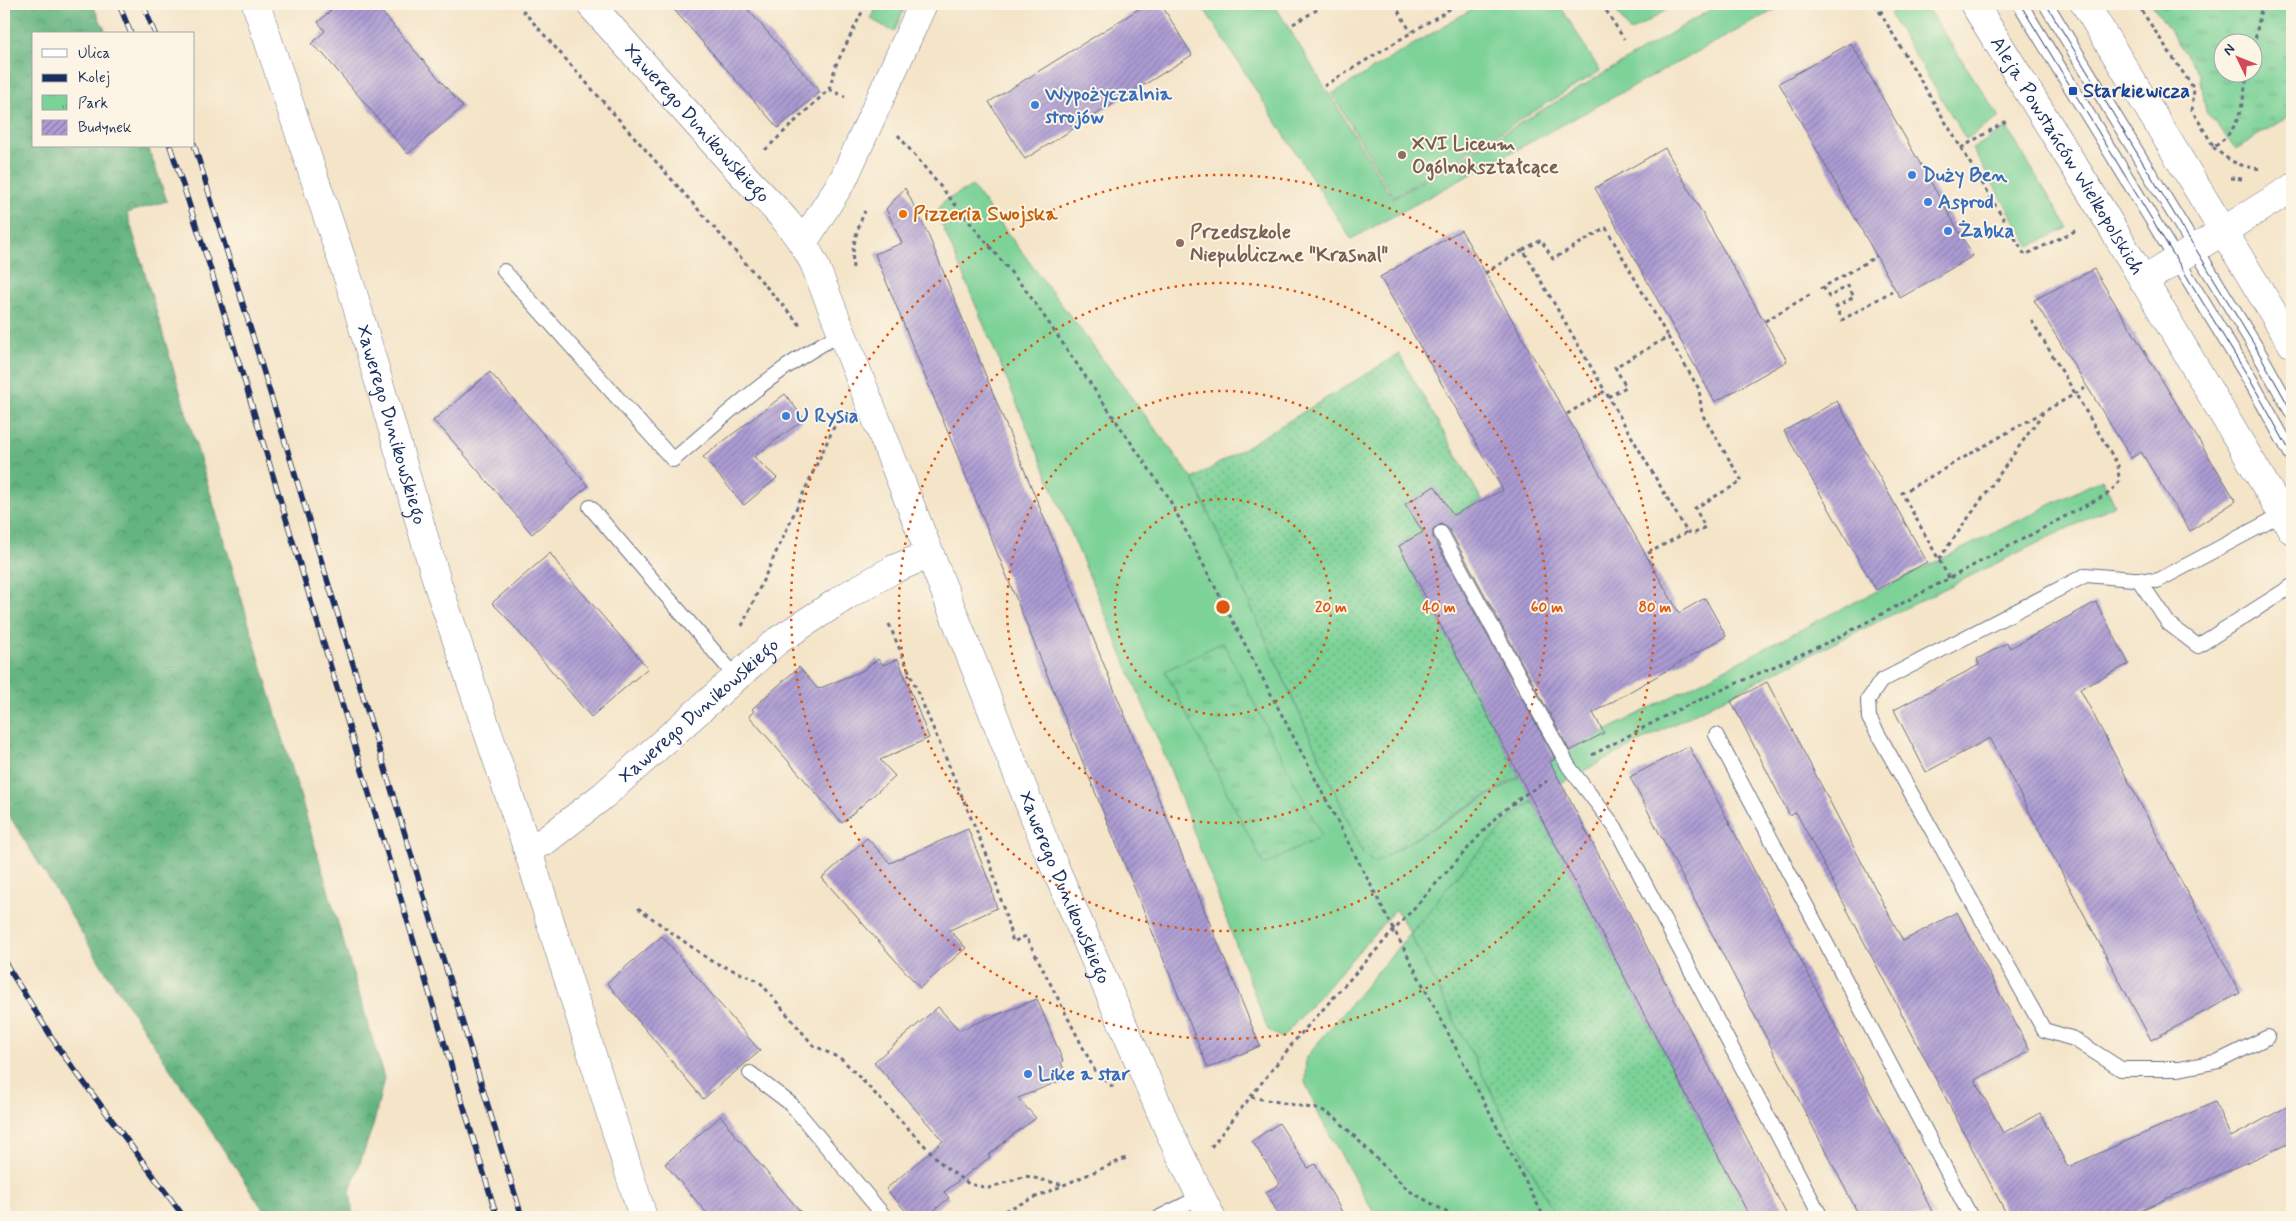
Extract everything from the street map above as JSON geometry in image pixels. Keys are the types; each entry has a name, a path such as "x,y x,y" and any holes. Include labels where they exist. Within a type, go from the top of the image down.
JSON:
{"street":[{"name":"Xawerego Dunikowskiego","path":"256,4 353,293 438,584 527,848 643,1217"},
{"name":"Xawerego Dunikowskiego","path":"590,4 741,173 782,215 803,243 828,298 829,340 858,375 1050,856 1172,1138 1206,1207"},
{"path":"803,243 844,178 923,4"},
{"name":"Aleja Powstańców Wielkopolskich","path":"1974,4 2288,522"},
{"path":"2085,4 2292,344"},
{"name":"Aleja Powstańców Wielkopolskich","path":"2143,281 2288,191"},
{"name":"Xawerego Dunikowskiego","path":"527,848 545,841 604,795 731,671 848,595 894,569 930,554"}],"lane":[{"path":"2020,4 2186,254 2260,354 2292,412"},
{"path":"2046,4 2186,254 2292,455"},
{"path":"504,271 673,460 762,383 829,340"},
{"path":"590,507 731,671"},
{"path":"2268,1037 2219,1061 2179,1069 2121,1069 2074,1039 2044,1030 1869,718 1868,700 1882,681 2086,575 2157,581 2288,522"},
{"path":"1441,533 1569,767 1616,827 1821,1217"},
{"path":"2138,580 2169,624 2198,646 2292,586"},
{"path":"1716,735 1971,1217"},
{"path":"750,1073 791,1104 885,1217"},
{"path":"1160,1217 1206,1207"}],"path":[{"path":"517,4 829,340"},
{"path":"741,173 829,89 836,65 866,4"},
{"path":"1293,24 1327,4"},
{"path":"1394,4 1411,32"},
{"path":"1324,86 1458,4"},
{"path":"1602,4 1624,39"},
{"path":"1875,4 2024,255 2077,231 2072,223"},
{"path":"1880,14 1887,4"},
{"path":"2137,4 2194,89 2192,110 2214,147 2225,159 2239,165 2268,170 2288,191"},
{"path":"2257,32 2262,4"},
{"path":"2206,152 2226,139 2236,126 2246,82"},
{"path":"1961,148 2011,118"},
{"path":"899,135 1028,293 1167,495 1544,1217"},
{"path":"1485,273 1541,240 1553,259 1606,228 1699,389 1702,414 1742,481 1695,508 1705,527 1695,532 1687,532 1645,555"},
{"path":"2292,242 2290,251 2292,263"},
{"path":"1523,250 1687,532"},
{"path":"1877,256 1822,288 1829,297 1848,286 1854,297 1836,307 1842,320 1892,291"},
{"path":"1765,321 1811,294"},
{"path":"1209,1150 1297,1038 1497,816 1524,795 1569,767 1675,711 1835,639 2110,492 2119,481 2118,465 2030,318"},
{"path":"1608,397 1626,388 1615,367 1668,336"},
{"path":"731,671 858,375"},
{"path":"1949,578 1902,493 2087,387"},
{"path":"1567,414 1604,391"},
{"path":"1939,559 2044,412"},
{"path":"889,624 991,864 1013,942 1026,936 1095,1071 1117,1090"},
{"path":"638,908 711,961 759,981 814,1045 843,1060 945,1167 969,1184 989,1188 1026,1176 1064,1185"},
{"path":"1251,1097 1322,1110 1336,1118 1408,1190 1455,1217"},
{"path":"990,1217 1126,1158"}],"green space":[{"path":"4,4 92,4 106,32 32,32 32,148 149,148 167,201 127,213 384,1078 374,1123 350,1191 353,1217 268,1217 104,969 4,807"},
{"path":"878,4 906,4 894,32 871,19"},
{"path":"1201,4 1274,4 1393,199 1720,4 1722,7 1728,4 1786,4 1351,239"},
{"path":"1480,4 1559,4 1600,71 1394,197 1332,94"},
{"path":"1612,4 1676,4 1630,32"},
{"path":"1898,4 1924,4 2000,117 1966,139 1890,14"},
{"path":"2152,4 2292,4 2292,114 2236,149 2206,112 2200,75"},
{"path":"2007,128 2068,228 2030,246 1972,149"},
{"path":"972,186 1193,479 1363,853 1374,863 1544,763 1825,617 2102,479 2115,505 1771,674 1531,798 1533,802 1523,807 1464,867 1410,934 1556,1217 1376,1217 1321,1119 1305,1082 1306,1057 1410,933 1396,909 1282,1038 1268,1030 1169,766 937,213 943,202"},
{"path":"1399,354 1482,500 1453,515 1406,504 1423,532 1399,546 1519,776 1374,863 1363,853 1193,479"},
{"path":"1223,642 1322,836 1264,865 1165,671"},
{"path":"1533,802 1750,1217 1556,1217 1410,934 1464,867 1523,807"}],"building":[{"path":"338,4 375,4 463,107 408,154 324,55 311,44 325,31 318,22"},
{"path":"669,4 743,4 820,92 778,128"},
{"path":"1147,4 1161,4 1192,55 1025,159 989,102"},
{"path":"1851,43 1973,256 1900,298 1779,83"},
{"path":"1665,148 1787,361 1715,402 1595,188"},
{"path":"905,188 927,232 1260,1046 1208,1068 875,254 902,243 886,209"},
{"path":"1461,230 1679,613 1705,598 1726,636 1593,713 1604,733 1570,751 1449,529 1441,524 1433,529 1433,537 1555,759 1550,762 1788,1217 1750,1217 1399,546 1423,532 1405,504 1435,486 1453,515 1503,490 1380,277"},
{"path":"2094,269 2236,501 2190,531 2141,452 2131,458 2034,300"},
{"path":"490,372 588,486 532,534 445,432 433,421"},
{"path":"785,394 804,419 754,457 777,478 744,505 703,457"},
{"path":"1837,401 1927,562 1876,590 1784,431"},
{"path":"550,553 564,572 648,668 591,717 492,603"},
{"path":"2096,602 2129,664 2080,689 2240,993 2151,1040 1990,738 1926,772 1894,710 1979,665 1977,659 2007,643 2010,648"},
{"path":"878,659 883,665 898,659 929,738 880,760 895,776 842,823 749,716 754,711 752,709 799,667 818,689 864,670"},
{"path":"1767,682 1903,941 1957,912 2030,1051 1975,1080 2003,1133 2040,1113 2068,1167 2215,1102 2231,1137 2292,1104 2292,1142 2126,1217 2008,1217 1796,812 1790,816 1731,701"},
{"path":"1689,746 1935,1217 1860,1217 1630,777"},
{"path":"968,829 993,891 997,908 950,930 966,948 920,988 822,878 867,838 890,863"},
{"path":"662,936 760,1051 703,1099 607,983"},
{"path":"1037,999 1063,1061 1061,1062 1067,1078 1018,1098 1036,1118 1011,1136 989,1155 990,1157 944,1192 949,1198 926,1217 911,1217 886,1189 943,1141 874,1062 938,1007 959,1030"},
{"path":"721,1116 805,1217 710,1217 665,1164"},
{"path":"1279,1123 1308,1168 1315,1164 1345,1217 1280,1217 1266,1192 1280,1184 1252,1141"}],"tram line":[{"path":"2020,4 2249,378 2292,455"},
{"path":"2046,4 2255,346 2292,412"}],"railway":[{"path":"119,4 130,32"},
{"path":"143,4 154,32"},
{"path":"195,147 522,1217"},
{"path":"171,148 210,267 497,1217"},
{"path":"4,961 59,1049 184,1217"}],"place":[{"name":"Starkiewicza","path":"2073,91"},
{"name":"Wypożyczalnia strojów","path":"1035,105"},
{"name":"XVI Liceum Ogólnokształcące","path":"1402,155"},
{"name":"Duży Ben","path":"1912,175"},
{"name":"Asprod","path":"1928,202"},
{"name":"Pizzeria Swojska","path":"903,214"},
{"name":"Żabka","path":"1948,231"},
{"name":"Przedszkole Niepubliczne \"Krasnal\"","path":"1180,243"},
{"name":"U Rysia","path":"786,416"},
{"name":"Like a star","path":"1028,1074"}]}
